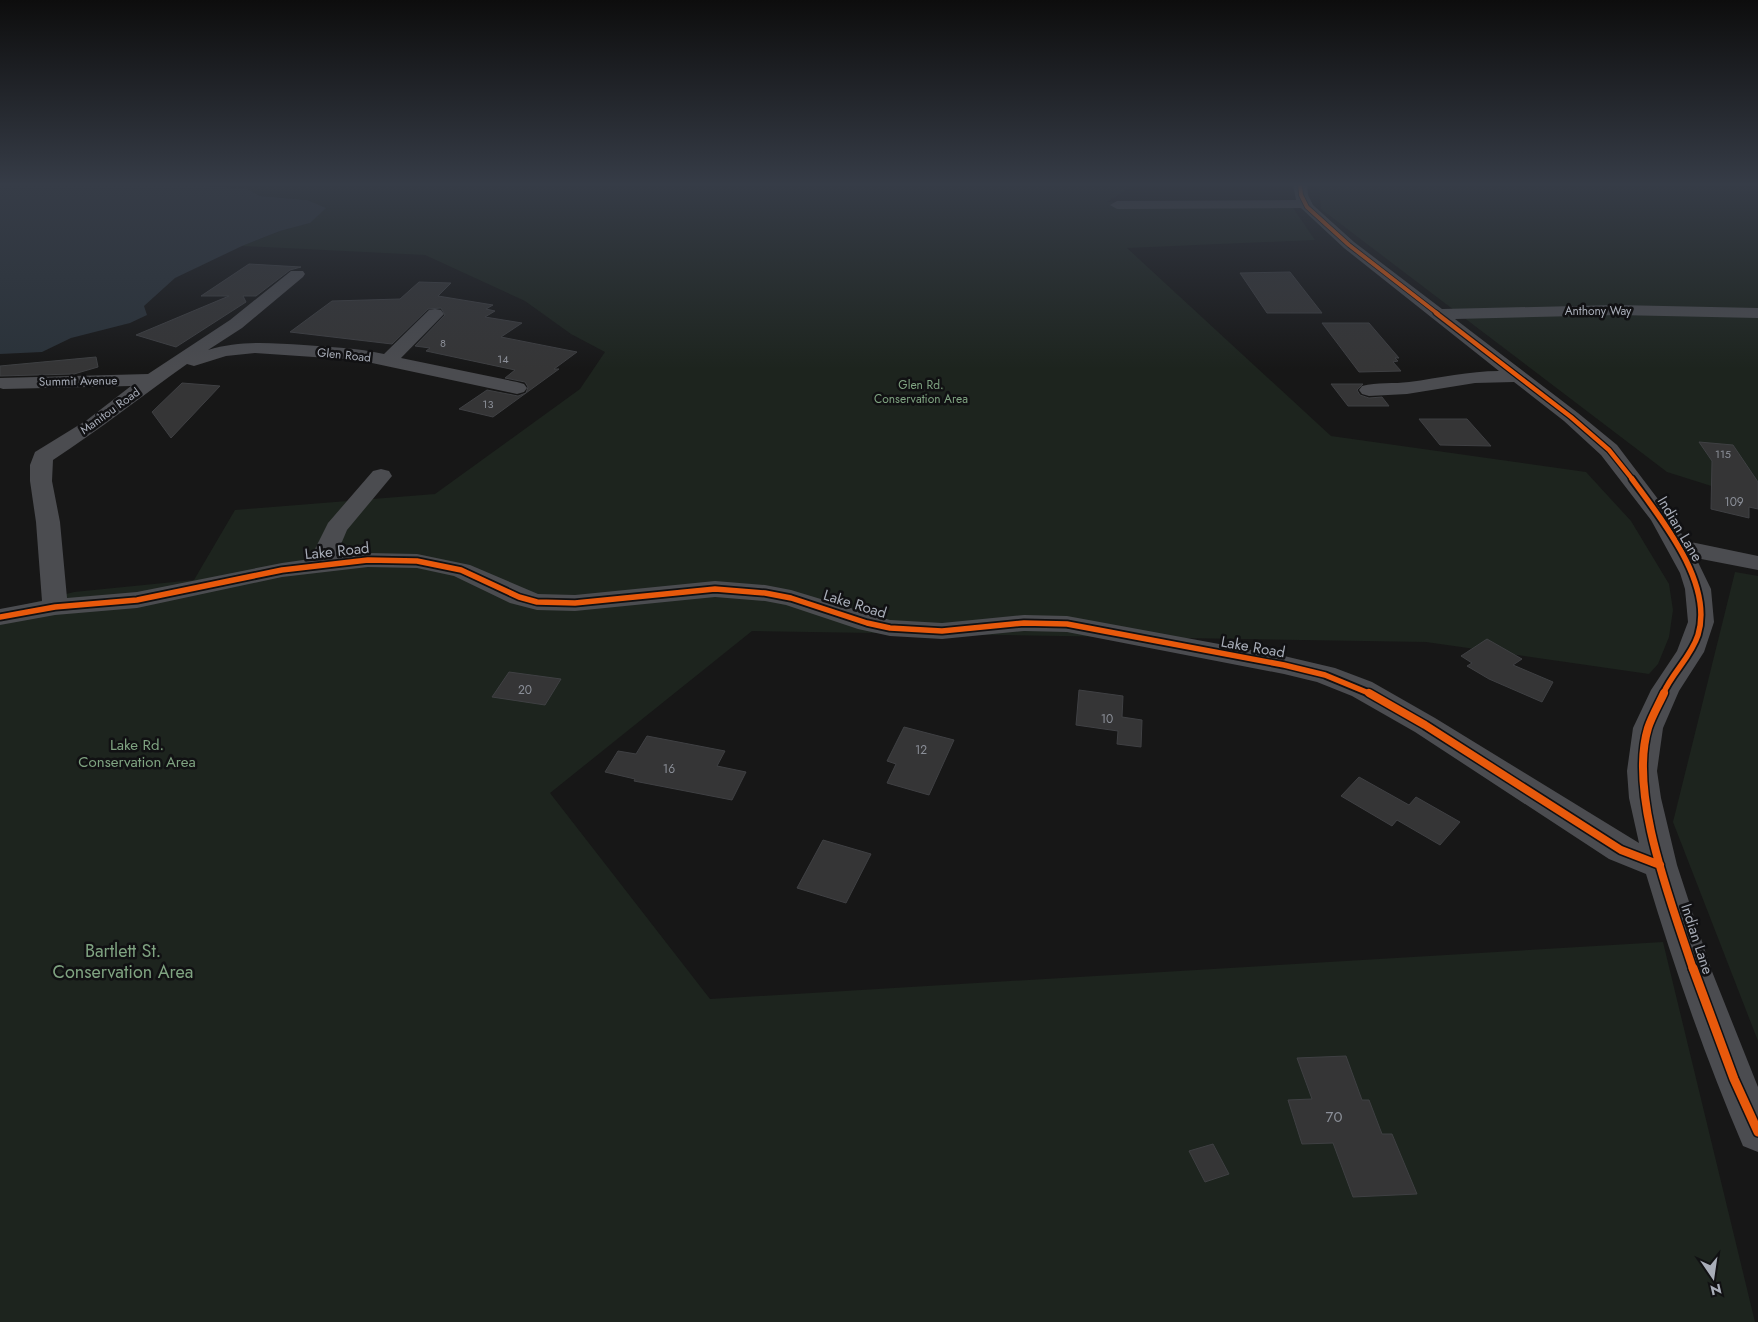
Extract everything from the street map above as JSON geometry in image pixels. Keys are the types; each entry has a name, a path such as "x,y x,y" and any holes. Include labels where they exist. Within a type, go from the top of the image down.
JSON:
{"street":[{"name":"Indian Lane","path":"1350,246 1586,429 1618,459 1639,486 1679,547 1698,589 1701,622 1690,652 1656,708 1648,728 1642,771 1645,798 1660,865 1693,969 1734,1079 1758,1132"},
{"name":"Manitou Road","path":"55,607 48,520 44,504 40,466 43,457 94,424 114,407 188,354 236,324 297,274"},
{"name":"Anthony Way","path":"1438,314 1617,310 1758,313"},
{"path":"388,361 434,314"},
{"name":"Glen Road","path":"170,368 224,351 255,348 358,354 517,388"},
{"path":"1369,390 1407,388 1475,377 1518,376"},
{"name":"Summit Avenue","path":"4,382 152,380"},
{"path":"320,564 336,528 381,476"},
{"path":"1679,547 1758,563"},
{"name":"Lake Road","path":"0,617 55,607 137,600 243,577 320,564 368,560 417,561 461,570 519,597 537,602 576,603 715,588 765,593 791,598 867,623 890,628 942,631 1024,623 1068,624 1284,665 1325,675 1362,689 1418,721 1621,850 1660,865"}],"green space":[{"path":"242,246 1181,246 1127,248 1331,436 1586,472 1631,521 1669,584 1673,610 1669,637 1658,664 1649,674 1426,642 752,631 550,793 710,999 1663,942 1755,1322 0,1322 0,611 74,592 194,580 235,510 435,494 580,389 605,352 571,334 525,301 425,255"},
{"path":"1369,246 1758,246 1758,503 1743,496 1667,472"},
{"path":"1735,572 1758,576 1758,1041 1673,822"}],"shaded area":[{"path":"0,246 243,246 175,278 144,306 147,315 130,323 71,338 42,352 0,354"}],"building":[{"path":"249,264 301,267 290,270 256,296 243,296 246,302 176,347 136,335 229,296 201,296"},
{"path":"1290,272 1322,313 1267,313 1240,273"},
{"path":"419,282 451,283 438,296 493,305 486,309 495,311 485,317 522,323 501,337 577,352 554,369 559,369 526,393 528,387 525,382 505,378 515,370 426,351 430,348 415,346 445,315 441,308 428,309 392,344 290,332 332,301 400,299"},
{"path":"1322,323 1369,323 1399,358 1395,358 1398,361 1393,362 1401,371 1359,372"},
{"path":"96,357 98,367 74,374 0,376 0,366"},
{"path":"182,383 220,386 171,438 152,412"},
{"path":"1331,384 1363,384 1357,390 1360,395 1369,398 1382,397 1389,406 1348,406"},
{"path":"487,390 518,396 526,393 493,417 459,409"},
{"path":"1419,419 1467,419 1491,446 1440,445"},
{"path":"1699,442 1733,445 1758,482 1758,509 1749,507 1749,518 1711,509 1712,461"},
{"path":"1487,639 1522,659 1513,665 1553,682 1542,702 1489,679 1467,666 1472,663 1461,656"},
{"path":"509,672 561,679 545,705 492,697"},
{"path":"1079,690 1123,696 1122,717 1142,720 1141,747 1117,744 1118,731 1076,725"},
{"path":"904,727 954,740 929,795 887,783 896,764 887,761"},
{"path":"647,736 725,751 717,766 746,772 732,800 634,781 635,779 605,772 618,751 636,754"},
{"path":"1359,777 1409,805 1416,797 1460,822 1440,845 1397,820 1392,826 1341,796"},
{"path":"823,840 871,854 846,903 797,888"},
{"path":"1346,1056 1362,1100 1369,1100 1382,1134 1392,1134 1417,1194 1353,1197 1333,1143 1302,1144 1288,1100 1312,1099 1297,1058"},
{"path":"1213,1144 1229,1174 1205,1182 1189,1151"}],"cycle path":[{"path":"1350,246 1571,417 1609,450 1662,520 1692,573 1698,589 1701,622 1690,652 1665,690 1648,728 1642,771 1645,798 1660,865 1693,969 1734,1079 1758,1132"},
{"path":"0,617 55,607 137,600 282,570 368,560 417,561 461,570 519,597 537,602 575,603 715,589 765,593 791,598 867,623 890,628 942,631 1024,623 1067,624 1284,665 1325,675 1362,689 1425,725 1621,850 1660,865"}],"park label":[{"name":"Glen Rd. Conservation Area","path":"921,392"},
{"name":"Lake Rd. Conservation Area","path":"137,754"},
{"name":"Bartlett St. Conservation Area","path":"123,961"}]}
